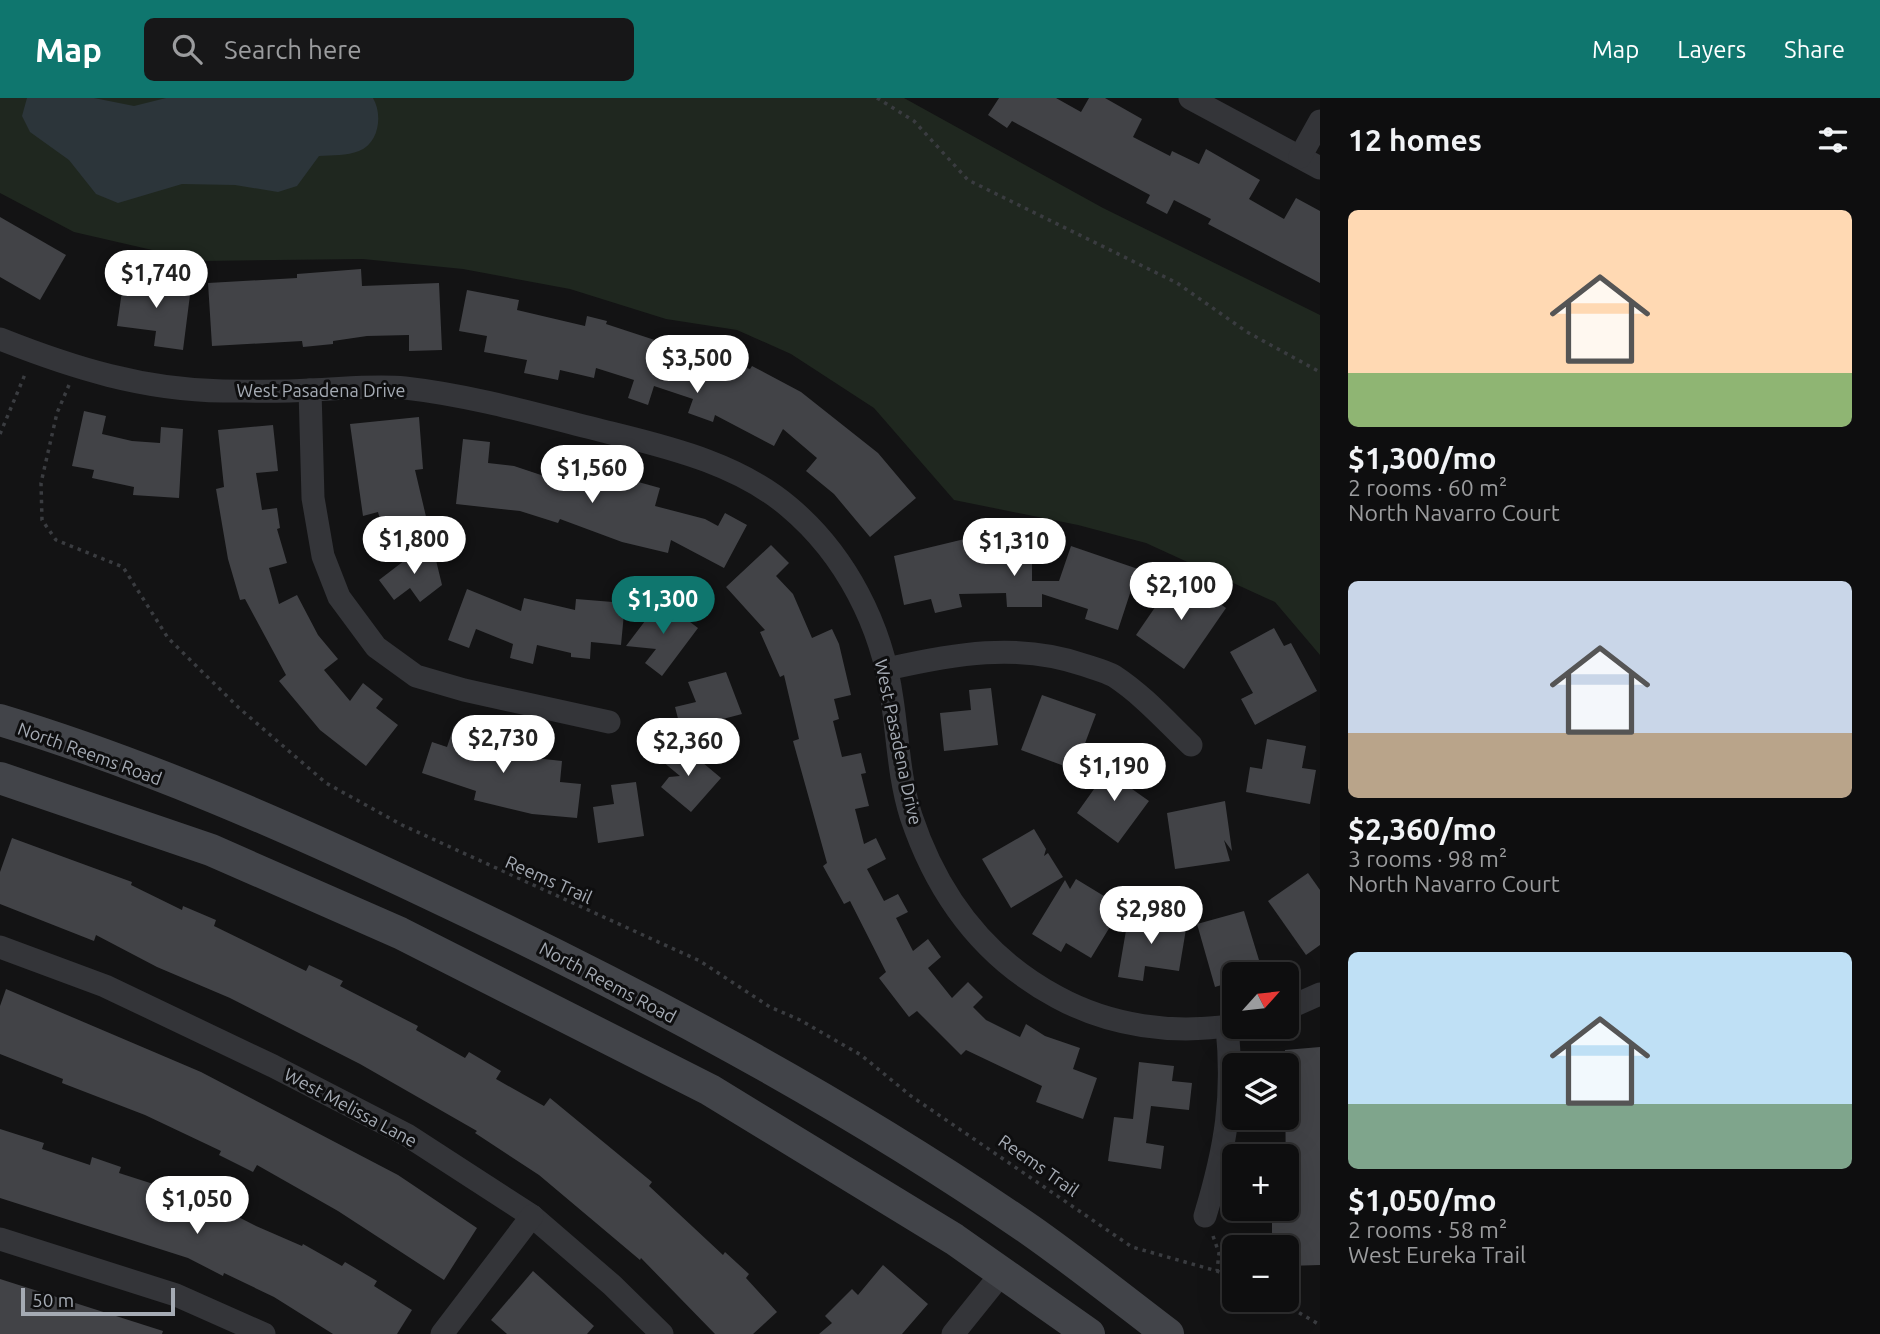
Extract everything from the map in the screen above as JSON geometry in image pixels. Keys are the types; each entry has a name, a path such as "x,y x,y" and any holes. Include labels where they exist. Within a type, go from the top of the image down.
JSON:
{"main road":[{"name":"North Reems Road","path":"0,720 47,734 303,834 550,950 811,1091 1030,1230 1168,1334"},
{"path":"0,778 211,850 400,933 747,1111 954,1239 1089,1334"}],"street":[{"path":"1190,98 1310,163 1320,121"},
{"name":"West Pasadena Drive","path":"0,339 78,368 123,381 167,388 219,391 404,388 453,396 657,445 704,460 754,482 789,507 814,531 845,572 868,610 887,669 897,750 911,814 933,871 965,923 995,954 1038,986 1090,1015 1159,1029 1222,1026"},
{"path":"310,390 313,498 323,556 339,597 376,647 416,676 464,690 609,722"},
{"path":"887,669 956,653 1029,651 1060,656 1111,674 1142,698 1191,744"},
{"name":"West Melissa Lane","path":"0,947 105,986 273,1066 407,1135 532,1216 612,1285 662,1334"},
{"path":"1299,1004 1320,995"},
{"path":"1205,1216 1227,1132 1232,1077 1231,1040"},
{"path":"442,1334 532,1216"},
{"path":"0,1240 176,1296 264,1334"},
{"path":"953,1334 1002,1273"}],"path":[{"path":"877,98 914,121 968,180 1177,283 1247,332 1320,372"},
{"path":"0,434 34,352"},
{"name":"Reems Trail","path":"78,368 57,413 41,484 42,520 56,540 123,567 168,638 239,708 326,783 402,825 699,961 770,1007 811,1026 861,1055 911,1096 1132,1247 1222,1273"},
{"path":"1205,1216 1219,1253 1217,1271"},
{"path":"1298,1312 1320,1325"}],"shaded area":[{"path":"0,98 904,98 1103,208 1320,315 1320,655 1275,602 1146,543 1078,525 954,500 874,408 791,354 737,330 666,319 570,289 463,269 363,259 200,261 74,232 0,193"},
{"path":"27,98 94,98 134,106 166,98 373,98 378,120 375,135 366,147 350,154 319,156 297,186 278,192 235,185 182,184 118,203 96,194 69,160 30,132 22,116"}],"building":[{"path":"999,98 1056,98 1081,112 1089,98 1105,98 1142,119 1133,137 1170,156 1172,151 1199,164 1206,149 1260,180 1249,199 1284,219 1296,198 1320,211 1320,283 1208,224 1211,219 1174,200 1167,214 1146,203 1150,195 1012,121 1007,128 988,115"},
{"path":"0,217 66,255 40,300 0,277"},
{"path":"361,269 362,286 439,283 442,350 409,351 409,335 367,336 333,341 333,344 303,347 302,341 212,346 208,283 297,278 297,274"},
{"path":"124,277 191,287 183,350 154,346 156,331 117,326"},
{"path":"467,290 519,300 517,310 585,326 587,316 679,348 681,344 750,369 752,366 801,392 878,453 916,498 870,537 834,494 806,471 817,458 783,429 774,446 715,415 713,422 688,413 693,399 654,386 648,405 628,398 634,380 596,368 594,378 560,370 558,380 524,373 527,360 484,352 487,336 459,331"},
{"path":"84,411 106,416 102,434 132,441 160,443 161,427 183,429 179,498 133,495 134,487 92,478 94,470 72,466"},
{"path":"419,417 423,469 415,470 428,525 384,535 378,512 363,516 350,424"},
{"path":"273,425 278,471 256,473 262,510 277,508 280,528 277,529 287,563 269,568 279,604 297,595 318,635 338,659 324,670 350,701 363,683 383,699 376,708 398,725 366,766 320,730 279,681 286,675 245,599 240,600 228,559 216,489 224,487 218,430"},
{"path":"463,439 490,442 488,463 514,466 547,477 552,459 575,466 570,482 600,492 606,473 660,488 655,506 705,519 718,526 725,513 747,525 724,568 671,540 668,553 622,542 560,519 558,523 520,511 456,504"},
{"path":"973,537 1016,537 1016,547 1032,547 1032,581 1059,581 1071,546 1138,569 1118,630 1085,619 1088,609 1042,594 1042,607 1007,607 1006,593 959,594 962,607 935,613 931,599 904,605 894,556"},
{"path":"426,544 435,556 442,585 420,602 410,588 394,600 379,580"},
{"path":"771,545 789,563 776,576 793,594 812,638 832,629 839,644 851,695 834,699 839,719 833,721 842,757 861,753 866,773 861,774 869,806 855,809 864,844 876,838 886,859 867,869 884,901 898,894 908,912 896,918 913,951 928,939 941,957 928,968 952,998 968,982 983,997 973,1007 986,1020 1020,1037 1026,1024 1045,1036 1080,1048 1073,1069 1097,1078 1083,1119 1036,1102 1042,1086 966,1050 961,1055 917,1011 909,1017 879,978 886,972 850,901 844,904 823,866 827,863 793,741 799,739 784,675 780,677 760,632 765,630 726,587"},
{"path":"1178,574 1226,608 1184,669 1136,635"},
{"path":"467,589 521,611 524,598 575,610 576,599 625,603 621,645 591,642 590,659 571,657 571,653 537,645 533,664 510,658 513,644 476,629 469,648 448,640"},
{"path":"661,600 698,628 662,676 645,663 656,649 626,646"},
{"path":"1274,628 1284,646 1291,643 1317,691 1255,725 1241,699 1253,693 1230,652"},
{"path":"726,672 742,714 681,730 675,707 696,702 688,682"},
{"path":"991,688 998,745 944,751 940,713 971,710 969,690"},
{"path":"1042,695 1096,714 1075,770 1021,750"},
{"path":"454,726 510,740 507,755 562,761 560,782 581,784 577,818 532,814 474,800 476,791 422,773 432,742 447,747"},
{"path":"1267,739 1306,746 1302,768 1316,770 1310,804 1246,792 1250,767 1262,769"},
{"path":"678,742 721,778 691,812 661,787 669,777 680,776 662,761"},
{"path":"1114,761 1139,779 1132,789 1149,801 1118,843 1077,813"},
{"path":"636,782 644,836 598,843 593,807 614,804 611,785"},
{"path":"1225,801 1232,851 1224,840 1230,861 1175,869 1167,813"},
{"path":"1034,829 1046,849 1044,856 1048,853 1063,877 1011,908 982,859"},
{"path":"12,838 132,882 131,885 182,910 183,906 216,920 214,926 306,971 309,965 343,981 340,986 418,1026 416,1030 465,1058 469,1052 501,1071 496,1079 544,1106 550,1098 652,1182 649,1186 723,1255 725,1252 749,1274 746,1278 777,1312 753,1334 715,1334 641,1258 640,1260 539,1175 475,1133 477,1131 360,1064 230,998 157,967 96,935 94,941 0,904 0,872"},
{"path":"1308,873 1320,890 1320,945 1306,955 1268,901"},
{"path":"1076,879 1122,907 1091,958 1066,943 1061,952 1032,934 1065,880 1070,889"},
{"path":"1244,911 1259,960 1222,962 1222,985 1215,987 1197,924"},
{"path":"1129,913 1187,923 1179,971 1145,966 1143,981 1118,977"},
{"path":"6,989 201,1072 398,1175 477,1228 444,1280 338,1211 257,1165 253,1172 219,1155 221,1151 145,1115 62,1083 63,1079 0,1054 0,1006"},
{"path":"1320,1047 1320,1265 1299,1266 1299,1235 1272,1235 1272,1221 1299,1221 1299,1144 1286,1144 1286,1130 1299,1130 1299,1053 1285,1053 1285,1050"},
{"path":"1139,1062 1174,1066 1172,1081 1192,1083 1189,1110 1151,1106 1146,1143 1164,1146 1161,1169 1108,1161 1114,1117 1133,1119"},
{"path":"0,1129 44,1143 42,1149 90,1165 92,1157 121,1167 119,1173 172,1190 174,1185 208,1196 207,1201 256,1226 302,1246 303,1244 342,1266 345,1262 377,1281 374,1286 412,1310 397,1334 333,1334 274,1297 188,1258 0,1198"},
{"path":"883,1265 928,1304 902,1334 819,1334 832,1323 825,1316 852,1289 858,1295"},
{"path":"533,1271 594,1326 587,1334 507,1334 491,1320"},
{"path":"0,1279 163,1331 162,1334 0,1334"}]}
